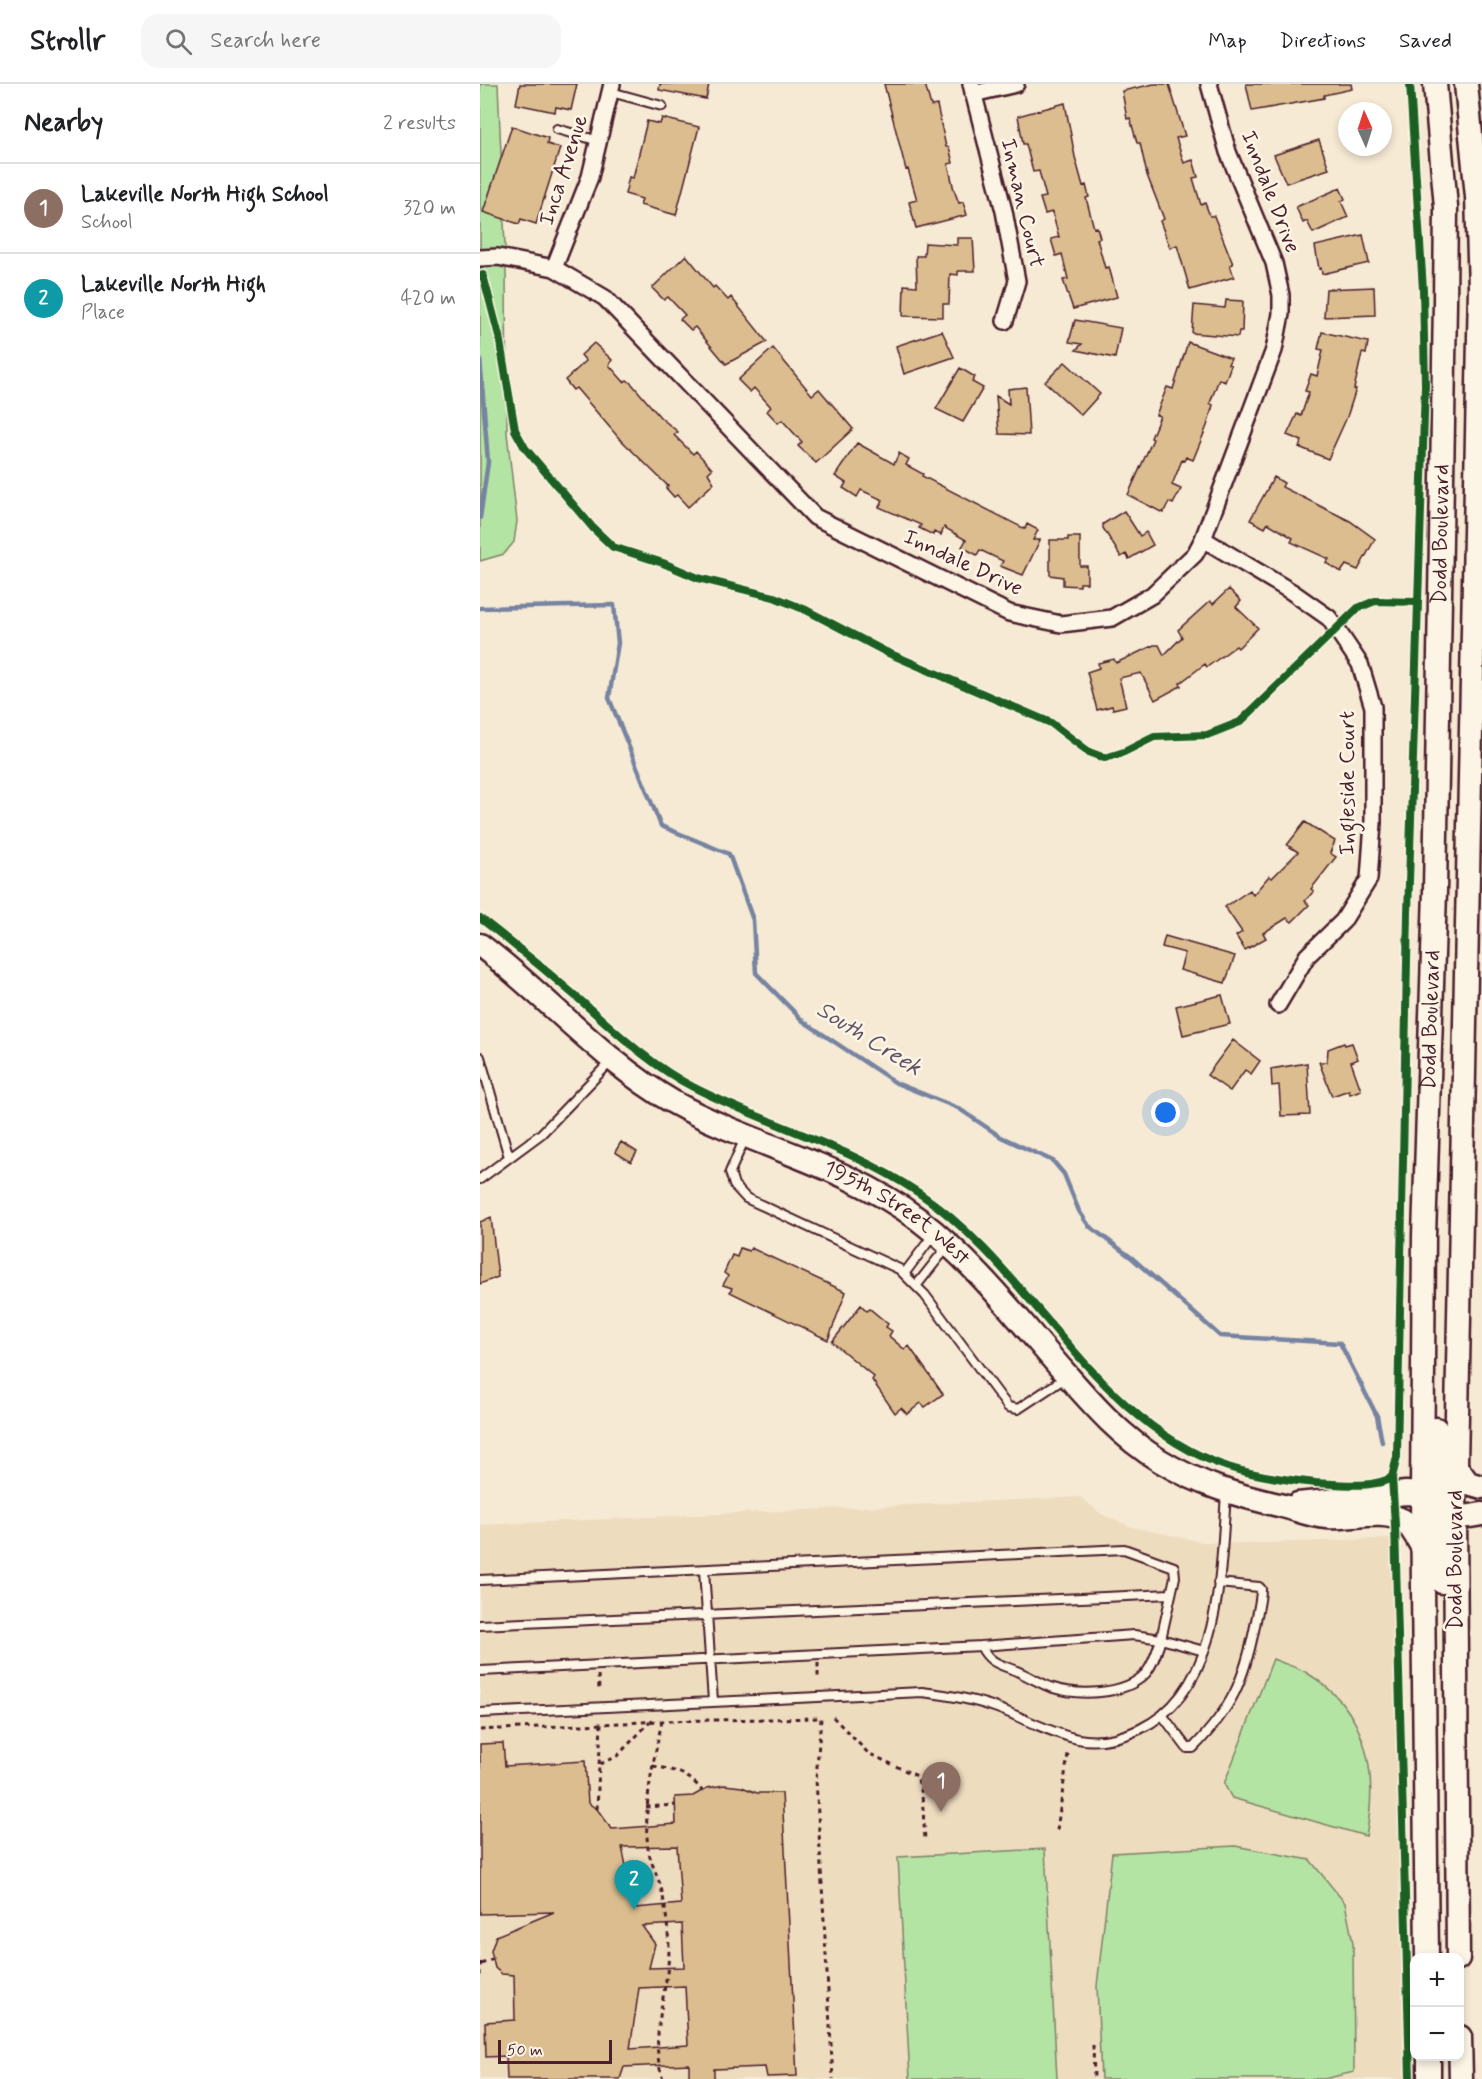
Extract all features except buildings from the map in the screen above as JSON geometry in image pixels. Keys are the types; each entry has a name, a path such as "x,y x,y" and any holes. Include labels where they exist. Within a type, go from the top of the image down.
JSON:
{"main road":[{"name":"Dodd Boulevard","path":"1427,1953 1422,1547 1424,1236 1435,891 1446,207 1435,84"},
{"name":"Dodd Boulevard","path":"1458,1953 1455,1513 1480,288 1477,197 1466,84"},
{"name":"195th Street West","path":"480,945 614,1059 670,1100 746,1136 857,1183 893,1202 942,1239 988,1284 1107,1419 1137,1446 1184,1475 1226,1492 1284,1506 1306,1515 1395,1517 1404,1521 1422,1547"},
{"path":"1424,1236 1435,1257 1437,1456 1443,1493 1447,1504 1455,1513 1465,1516 1482,1514"},
{"path":"1456,1468 1468,1483 1482,1487"},
{"name":"195th Street West","path":"1284,1506 1406,1493 1422,1494"},
{"path":"1422,1494 1436,1520 1441,1559 1443,1765 1456,1798"},
{"path":"1429,2061 1429,2079"},
{"path":"1461,2061 1461,2079"}],"street":[{"path":"972,89 1016,84"},
{"name":"Inndale Drive","path":"480,258 498,257 554,268 605,298 815,517 1009,613 1061,624 1112,618 1152,595 1195,554 1203,539 1274,350 1281,304 1274,263 1228,152 1209,84"},
{"name":"Inca Avenue","path":"554,268 590,177 601,142 612,88"},
{"name":"Inman Court","path":"972,89 1004,211 1017,281 1005,321"},
{"name":"Ingleside Court","path":"1203,539 1292,592 1329,618 1360,664 1373,707 1373,824 1369,879 1343,921 1306,956 1278,1005"}],"lane":[{"path":"612,88 662,106"},
{"path":"557,129 601,142"},
{"path":"480,1057 509,1157"},
{"path":"480,1179 541,1134 614,1059"},
{"path":"746,1136 730,1172 734,1185 746,1198 899,1269 916,1286 1008,1407 1018,1409 1068,1376"},
{"path":"904,1274 942,1239"},
{"path":"916,1286 942,1239"},
{"path":"480,1713 922,1692 975,1701 1064,1735 1097,1741 1134,1732 1163,1716 1174,1707 1196,1676 1204,1651 1218,1583 1226,1492"},
{"path":"480,1580 1124,1549 1171,1563 1175,1572 1161,1639 1154,1660 1146,1673 1130,1685 1092,1691 1069,1691 1049,1686 987,1658 981,1646"},
{"path":"704,1570 713,1701"},
{"path":"1163,1716 1187,1748 1193,1748 1217,1723 1238,1688 1251,1644 1261,1589 1218,1583"},
{"path":"480,1625 1171,1593"},
{"path":"480,1671 981,1646 1134,1635 1161,1639 1204,1651"}],"path":[{"path":"833,1717 868,1753 918,1776 922,1794 925,1840"},
{"path":"480,1730 651,1721 821,1718 816,1779 833,2079"},
{"path":"600,1764 617,1756 651,1721"},
{"path":"662,1721 646,1807 648,1851 662,1891 668,1929 666,1993 658,2040 663,2079"},
{"path":"597,1809 602,1724"},
{"path":"1057,1830 1068,1754"},
{"path":"653,1766 694,1779 702,1791"},
{"path":"646,1807 675,1805"},
{"path":"480,1979 481,1963 493,1959"},
{"path":"1093,2045 1094,2079"}],"shaded area":[{"path":"1080,1497 1101,1514 1132,1527 1202,1542 1244,1544 1398,1538 1407,2079 480,2079 480,1525"}],"green space":[{"path":"480,84 498,84 506,270 507,433 517,521 514,542 504,554 480,561"},
{"path":"1273,1659 1307,1673 1327,1688 1343,1705 1355,1724 1364,1744 1369,1766 1371,1789 1366,1836 1232,1798 1224,1784"},
{"path":"1235,1846 1310,1860 1345,1903 1353,1943 1354,2072 1324,2079 1101,2079 1097,1986 1112,1853"},
{"path":"1045,1849 1057,2079 910,2079 898,1857"}],"waterway":[{"path":"480,358 488,462 480,518"},
{"name":"South Creek","path":"480,608 614,605 618,643 609,698 661,826 729,854 753,920 756,973 803,1021 896,1083 958,1108 1001,1137 1053,1161 1064,1174 1079,1211 1089,1226 1132,1258 1220,1336 1340,1343 1377,1416 1382,1442"}],"cycle path":[{"path":"1410,84 1423,290 1425,385 1408,913 1397,1457 1392,1477 1410,2079"},
{"path":"480,276 483,275 499,336 515,430 525,448 593,528 613,547 663,563 698,578 774,597 806,610 886,652 1051,723 1089,752 1105,758 1124,752 1154,737 1207,735 1240,722 1358,608 1375,601 1417,602"},
{"path":"480,918 662,1069 721,1101 865,1162 919,1193 959,1225 996,1262 1102,1381 1140,1416 1181,1446 1228,1467 1283,1479 1355,1485 1376,1483 1392,1477"}],"place":[{"name":"Lakeville North High School","path":"941,1812"},
{"name":"Lakeville North High","path":"634,1910"}]}
